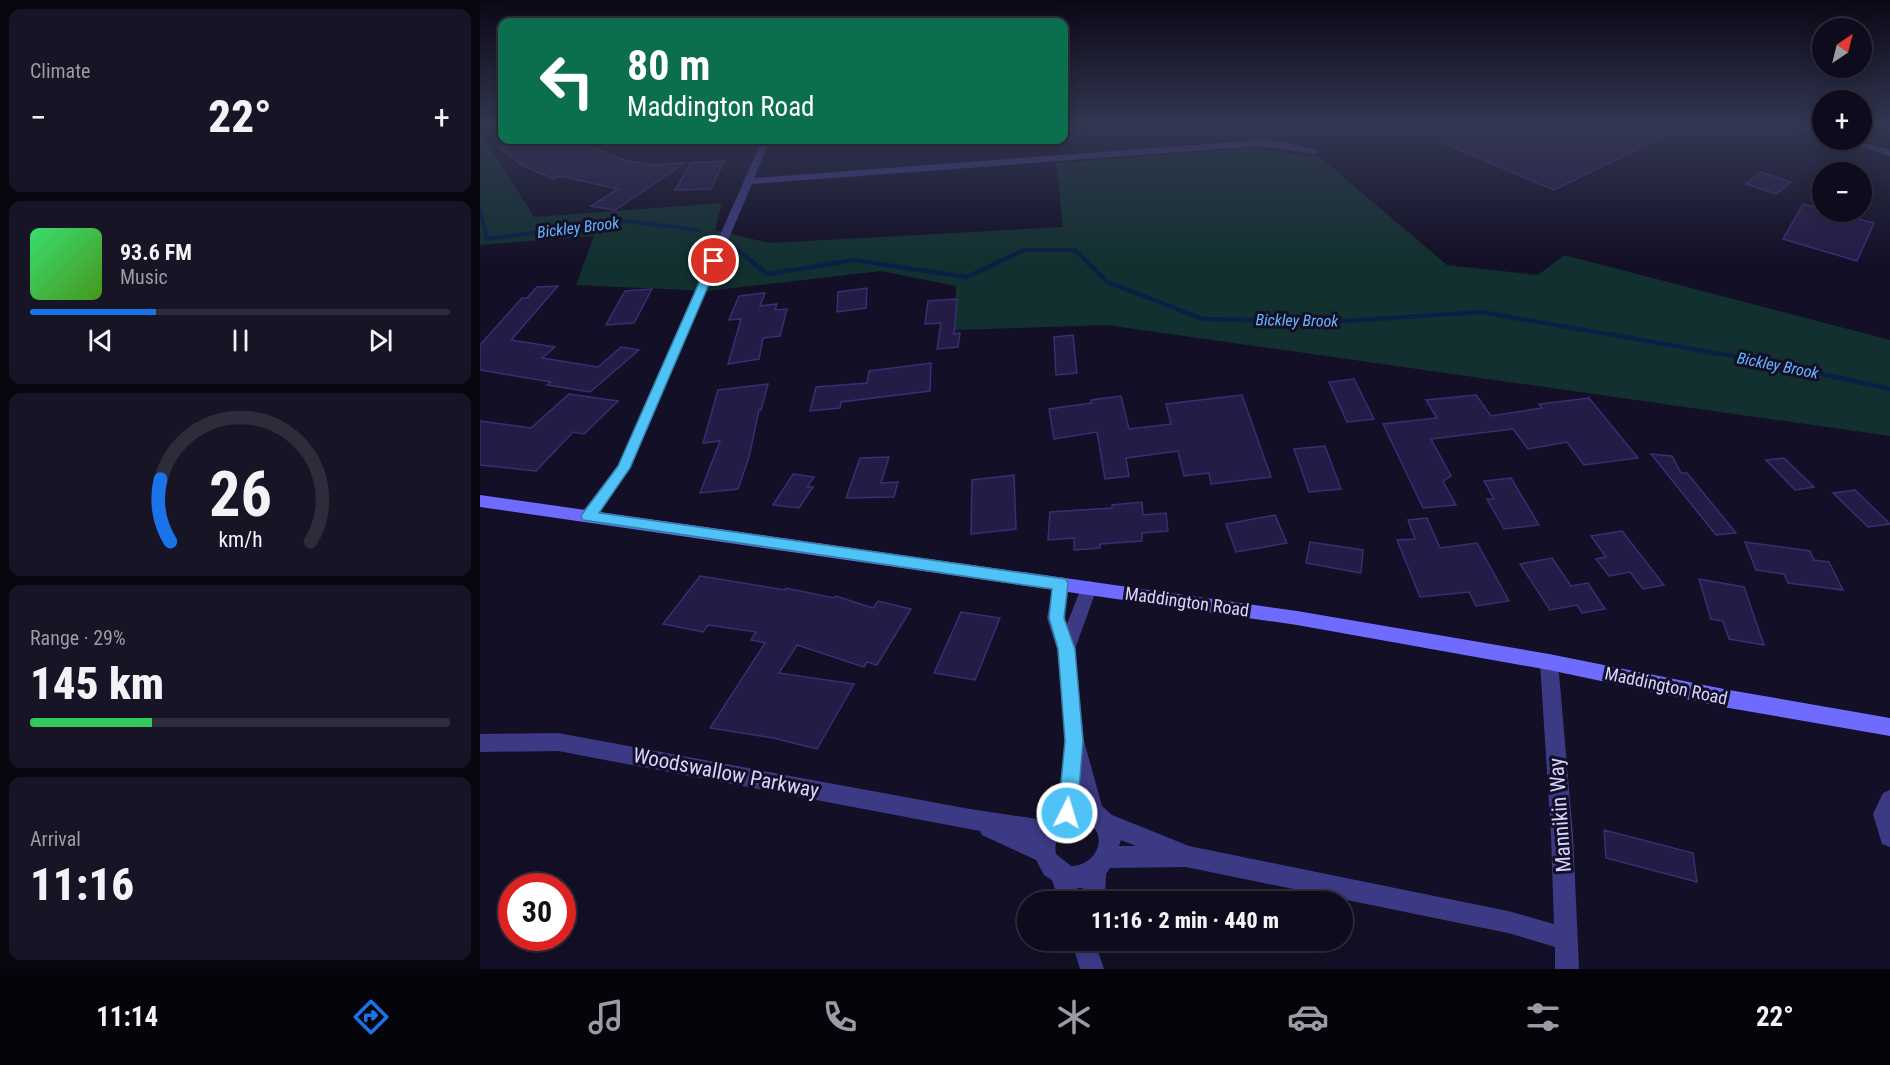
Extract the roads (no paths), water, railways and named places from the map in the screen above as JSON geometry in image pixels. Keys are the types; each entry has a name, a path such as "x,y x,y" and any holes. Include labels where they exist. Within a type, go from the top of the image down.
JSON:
{"main road":[{"name":"Maddington Road","path":"480,501 1298,618 1549,662 1729,699 1890,727"}],"street":[{"path":"588,516 624,468 753,170"},
{"path":"748,181 894,170"},
{"path":"1060,584 1056,618 1066,649 1074,741 1067,813"},
{"path":"1066,649 1089,588"},
{"name":"Mannikin Way","path":"1549,662 1562,835 1567,969"},
{"path":"1074,741 1099,818 1110,834 1110,846 1101,864 1096,891"},
{"name":"Woodswallow Parkway","path":"480,743 558,742 970,819 1048,831"},
{"path":"1890,800 1883,814 1890,836"},
{"path":"1189,857 1101,864 1084,877 1072,878 1061,875 1051,866 1045,853 1048,831 1056,820 1076,810 1189,857 1508,922 1566,939"},
{"name":"Woodswallow Parkway","path":"970,819 1045,853"},
{"path":"1061,875 1066,891"},
{"path":"1086,951 1092,969"},
{"path":"1092,969 1093,951"}],"waterway":[{"name":"Bickley Brook","path":"480,210 487,239 625,221 699,230"},
{"name":"Bickley Brook","path":"734,247 755,264"},
{"name":"Bickley Brook","path":"994,264 1024,250 1075,250 1107,282 1203,319 1331,322 1481,312 1773,363 1890,389"},
{"name":"Bickley Brook","path":"828,264 854,260 882,264"},
{"name":"Bickley Brook","path":"753,263 767,274 838,263"},
{"name":"Bickley Brook","path":"872,263 967,277 997,263"}]}
